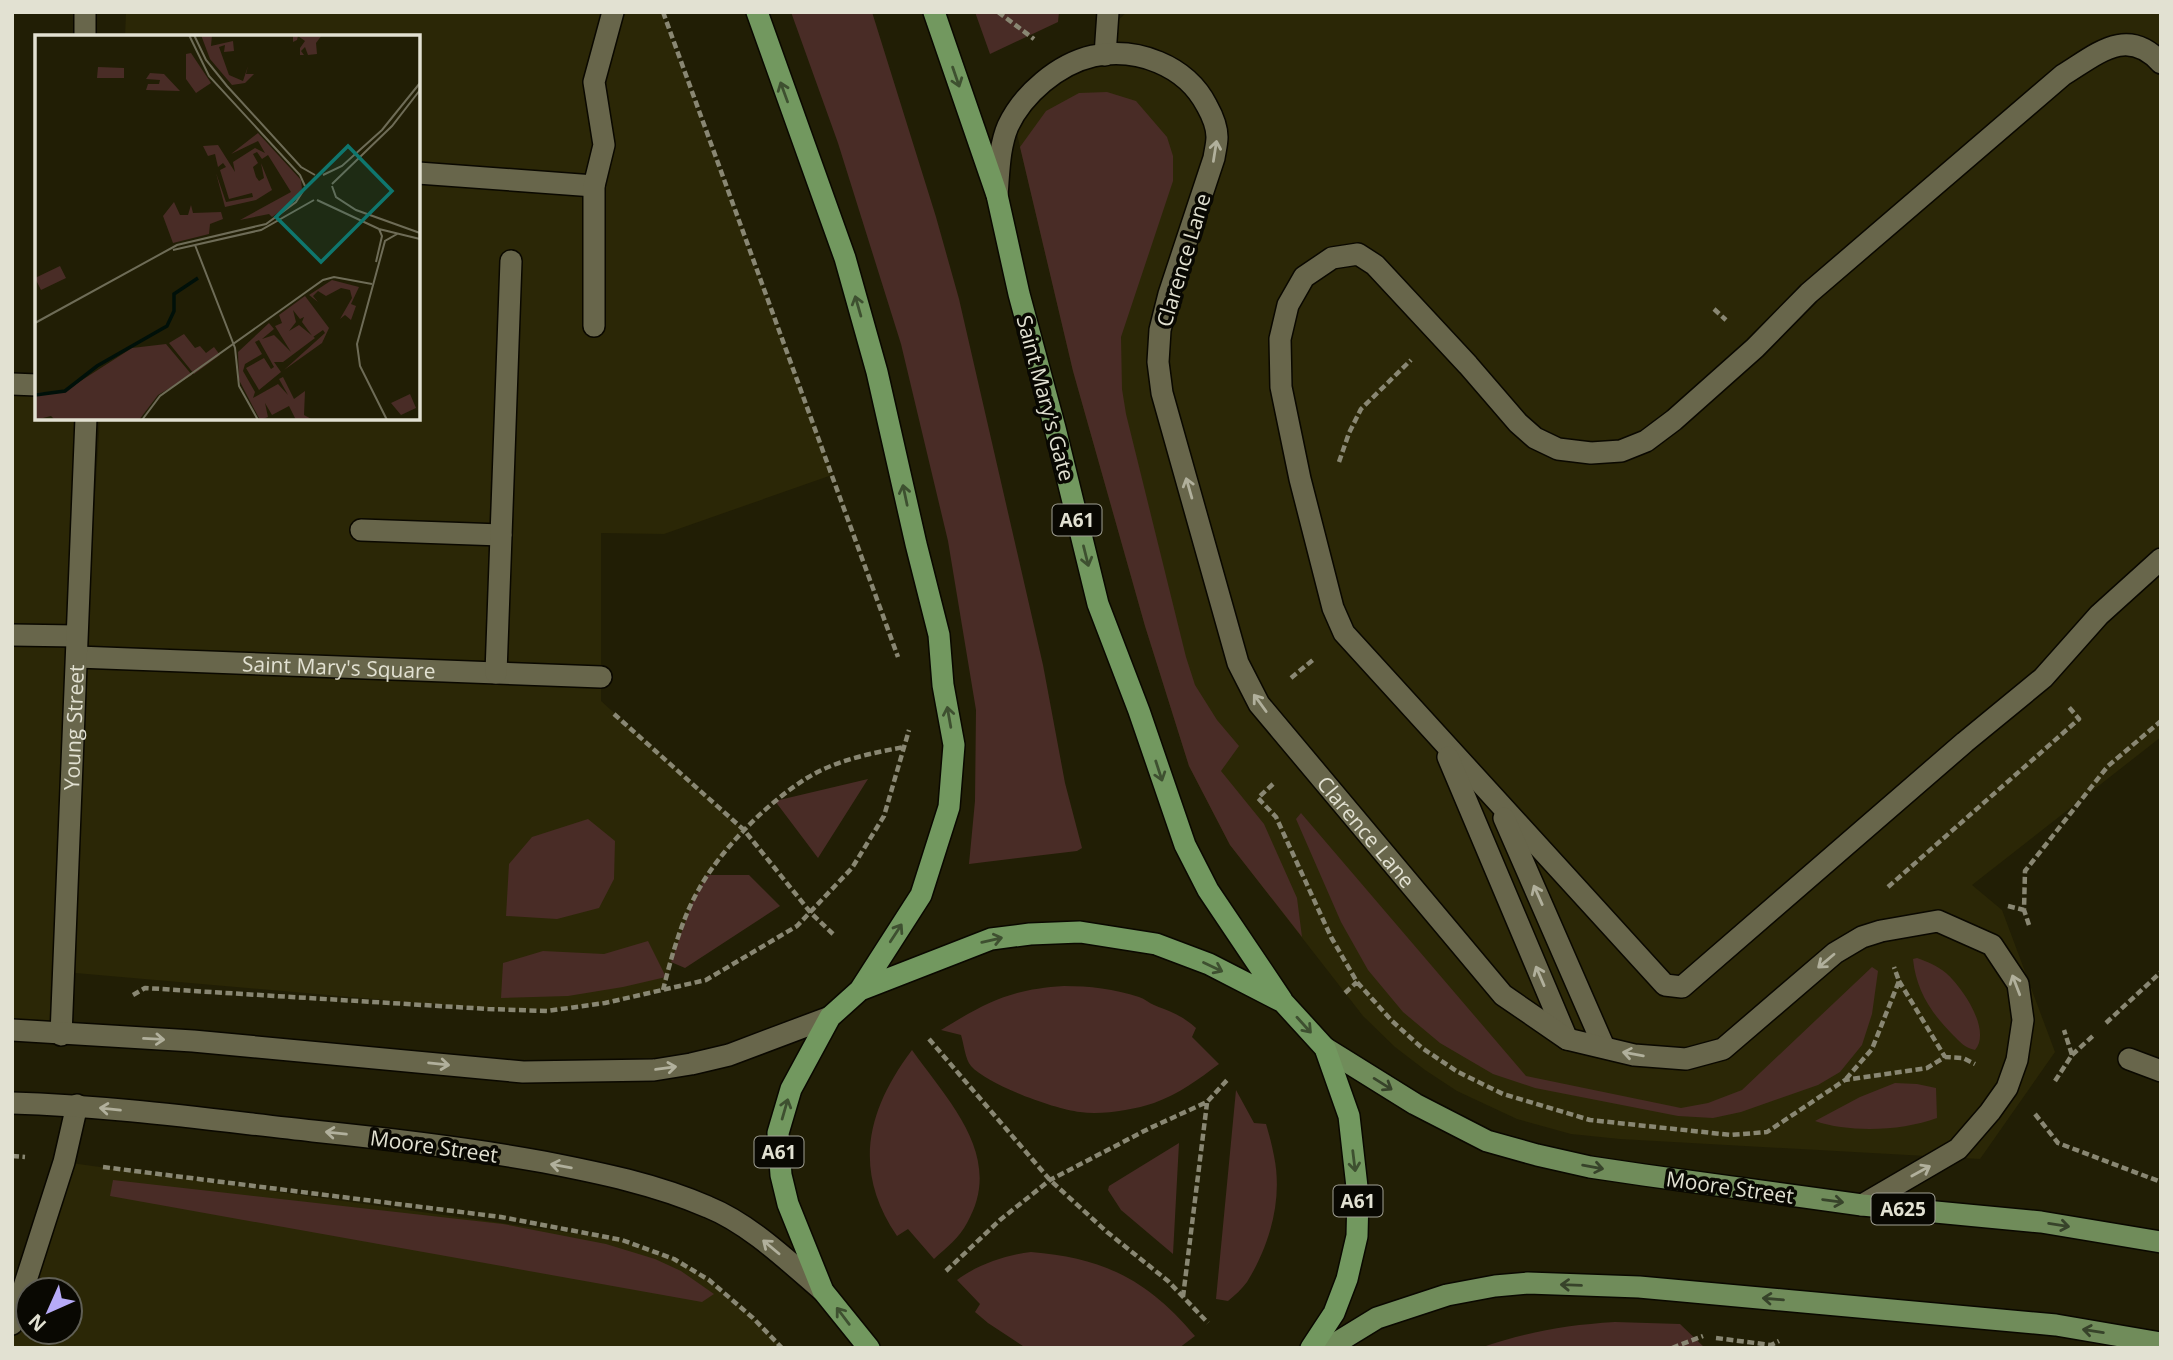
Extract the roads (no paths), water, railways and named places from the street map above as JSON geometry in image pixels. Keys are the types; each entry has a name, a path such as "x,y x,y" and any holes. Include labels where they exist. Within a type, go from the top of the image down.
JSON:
{"highway":[{"name":"A61","path":"757,12 845,258 877,372 939,635 943,685 954,745 949,807 921,895 859,990"},
{"name":"Saint Mary's Gate","path":"934,12 997,195 1019,294 1098,604 1139,711 1185,845 1208,890 1283,1002"},
{"name":"Moore Street","path":"869,1348 823,1290 788,1204 781,1175 778,1133 791,1089 830,1017 859,990 990,939 1080,932 1156,944 1209,964 1283,1002 1325,1048 1349,1116 1358,1195 1357,1236 1347,1279 1334,1313 1311,1348"}],"main road":[{"name":"Moore Street","path":"1325,1048 1415,1104 1488,1141 1590,1167 1862,1205 2040,1222 2161,1242"},
{"path":"1328,1348 1377,1318 1447,1295 1528,1283 1639,1287 2015,1321 2161,1342"}],"street":[{"path":"85,12 85,35"},
{"path":"594,326 594,186 604,145 594,82 613,12"},
{"path":"1105,55 1108,12"},
{"path":"2161,63 2154,55 2140,47 2123,43 2108,47 2063,75 1809,293 1755,348 1674,419 1646,441 1621,451 1591,453 1559,449 1535,438 1518,423 1375,265 1358,254 1332,258 1304,277 1288,305 1280,339 1281,387 1300,479 1333,608 1344,633 1665,985 1682,987 1965,742 2043,678 2099,615 2161,559"},
{"name":"Clarence Lane","path":"997,195 1002,148 1008,127 1018,108 1048,78 1069,64 1105,55 1149,58 1172,68 1191,82 1202,96 1213,118 1217,135 1214,158 1169,294 1160,330 1158,362 1163,393 1238,663 1252,692 1265,710 1503,995 1567,1039 1634,1055 1686,1059 1723,1049 1835,953 1862,937 1938,921 1992,945 2018,984 2023,1020 2017,1060 2007,1087 1968,1139 1946,1157 1862,1205"},
{"path":"420,173 594,186"},
{"path":"496,673 511,261"},
{"path":"12,384 35,385"},
{"name":"Young Street","path":"61,1035 86,420"},
{"path":"361,530 501,535"},
{"name":"Saint Mary's Square","path":"12,635 77,647 601,677"},
{"path":"1441,741 1567,1039"},
{"path":"1498,803 1604,1047"},
{"name":"Moore Street","path":"12,1030 193,1041 523,1072 653,1070 729,1055 830,1017"},
{"path":"2129,1059 2161,1071"},
{"name":"Moore Street","path":"12,1102 77,1105 398,1140 506,1155 613,1175 710,1208 761,1238 823,1290"},
{"path":"12,1324 64,1162 77,1105"}]}
